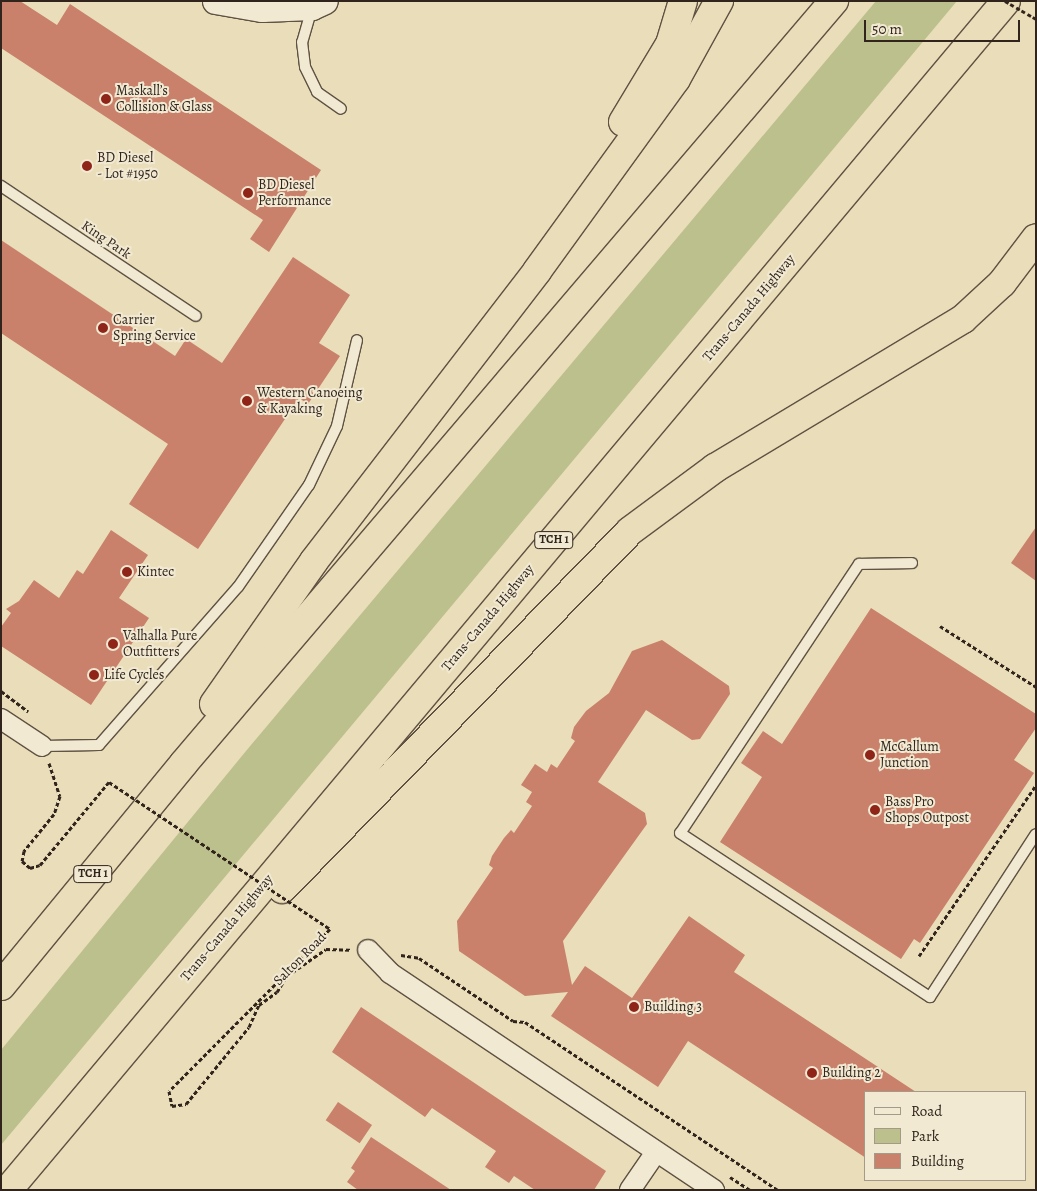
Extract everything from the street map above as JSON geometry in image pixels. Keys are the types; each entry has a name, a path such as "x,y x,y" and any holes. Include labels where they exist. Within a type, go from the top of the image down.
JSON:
{"highway":[{"path":"537,271 564,212 660,63 683,1"},
{"path":"184,763 208,713 314,561 537,271 676,79 719,1"},
{"name":"TCH 1","path":"1,986 184,763 834,1"},
{"name":"Trans-Canada Highway","path":"8,1190 1006,1"},
{"path":"101,1078 630,530 715,468 963,319 1002,283 1036,238"}],"street":[{"path":"215,1 262,9 318,4"},
{"path":"1,719 42,746"},
{"path":"368,950 390,974 714,1190"},
{"path":"630,1190 656,1152"}],"lane":[{"path":"318,4 302,42 305,67 317,92 341,109"},
{"name":"King Park","path":"1,186 196,316"},
{"path":"42,746 99,745 238,588 317,468 347,394 357,340"},
{"path":"912,563 859,564 680,832 930,997 1036,834"}],"path":[{"path":"1006,1 1036,19"},
{"path":"940,626 1036,687"},
{"path":"1,691 26,707"},
{"name":"Salton Road","path":"60,788 54,814 22,856 30,868 40,865 110,782 330,929 169,1091 168,1100 172,1106 186,1104 249,1027 259,1005 278,992 287,976 303,962 326,949"},
{"path":"919,956 1036,785"},
{"path":"400,954 419,958 514,1021 525,1022 778,1190"}],"green space":[{"path":"876,1 957,1 1,1145 1,1050 246,751"}],"building":[{"path":"1,1 20,1 57,25 70,4 321,170 269,252 250,239 263,220 1,48"},
{"path":"1,240 175,356 186,339 222,363 293,257 350,295 319,343 340,356 308,404 299,398 198,549 129,504 168,444 1,333"},
{"path":"1036,527 1036,581 1011,563"},
{"path":"111,530 148,555 119,598 149,618 91,705 1,646 1,627 11,613 6,609 19,601 34,580 59,598 77,570 83,574"},
{"name":"Bass Pro Shops Outpost","path":"871,608 1036,714 1036,728 1014,760 1034,773 920,943 914,939 901,959 720,842 762,777 741,763 763,731 782,744"},
{"path":"662,640 729,686 730,694 700,739 692,740 646,710 598,782 645,813 647,824 563,941 572,985 585,966 632,998 689,916 745,955 734,972 914,1091 864,1091 864,1157 688,1041 658,1087 551,1016 568,992 525,996 459,951 457,921 493,868 489,865 492,856 511,830 514,833 532,806 526,802 532,792 521,785 535,764 547,772 551,764 557,768 575,741 571,738 574,727 586,711 609,693 632,651"},
{"path":"361,1007 606,1171 594,1190 535,1190 514,1176 509,1183 485,1167 496,1151 432,1108 425,1117 332,1052"},
{"path":"338,1102 372,1125 360,1143 326,1120"},
{"path":"371,1137 451,1190 358,1190 347,1182 355,1171 351,1168"}],"place":[{"name":"Maskall’s Collision & Glass","path":"106,99"},
{"name":"BD Diesel - Lot #1950","path":"87,166"},
{"name":"BD Diesel Performance","path":"248,193"},
{"name":"Carrier Spring Service","path":"103,328"},
{"name":"Western Canoeing & Kayaking","path":"247,401"},
{"name":"Kintec","path":"127,572"},
{"name":"Valhalla Pure Outfitters","path":"113,644"},
{"name":"Life Cycles","path":"94,675"},
{"name":"McCallum Junction","path":"870,755"},
{"name":"Bass Pro Shops Outpost","path":"875,810"},
{"name":"Building 3","path":"634,1007"},
{"name":"Building 2","path":"812,1073"}]}
